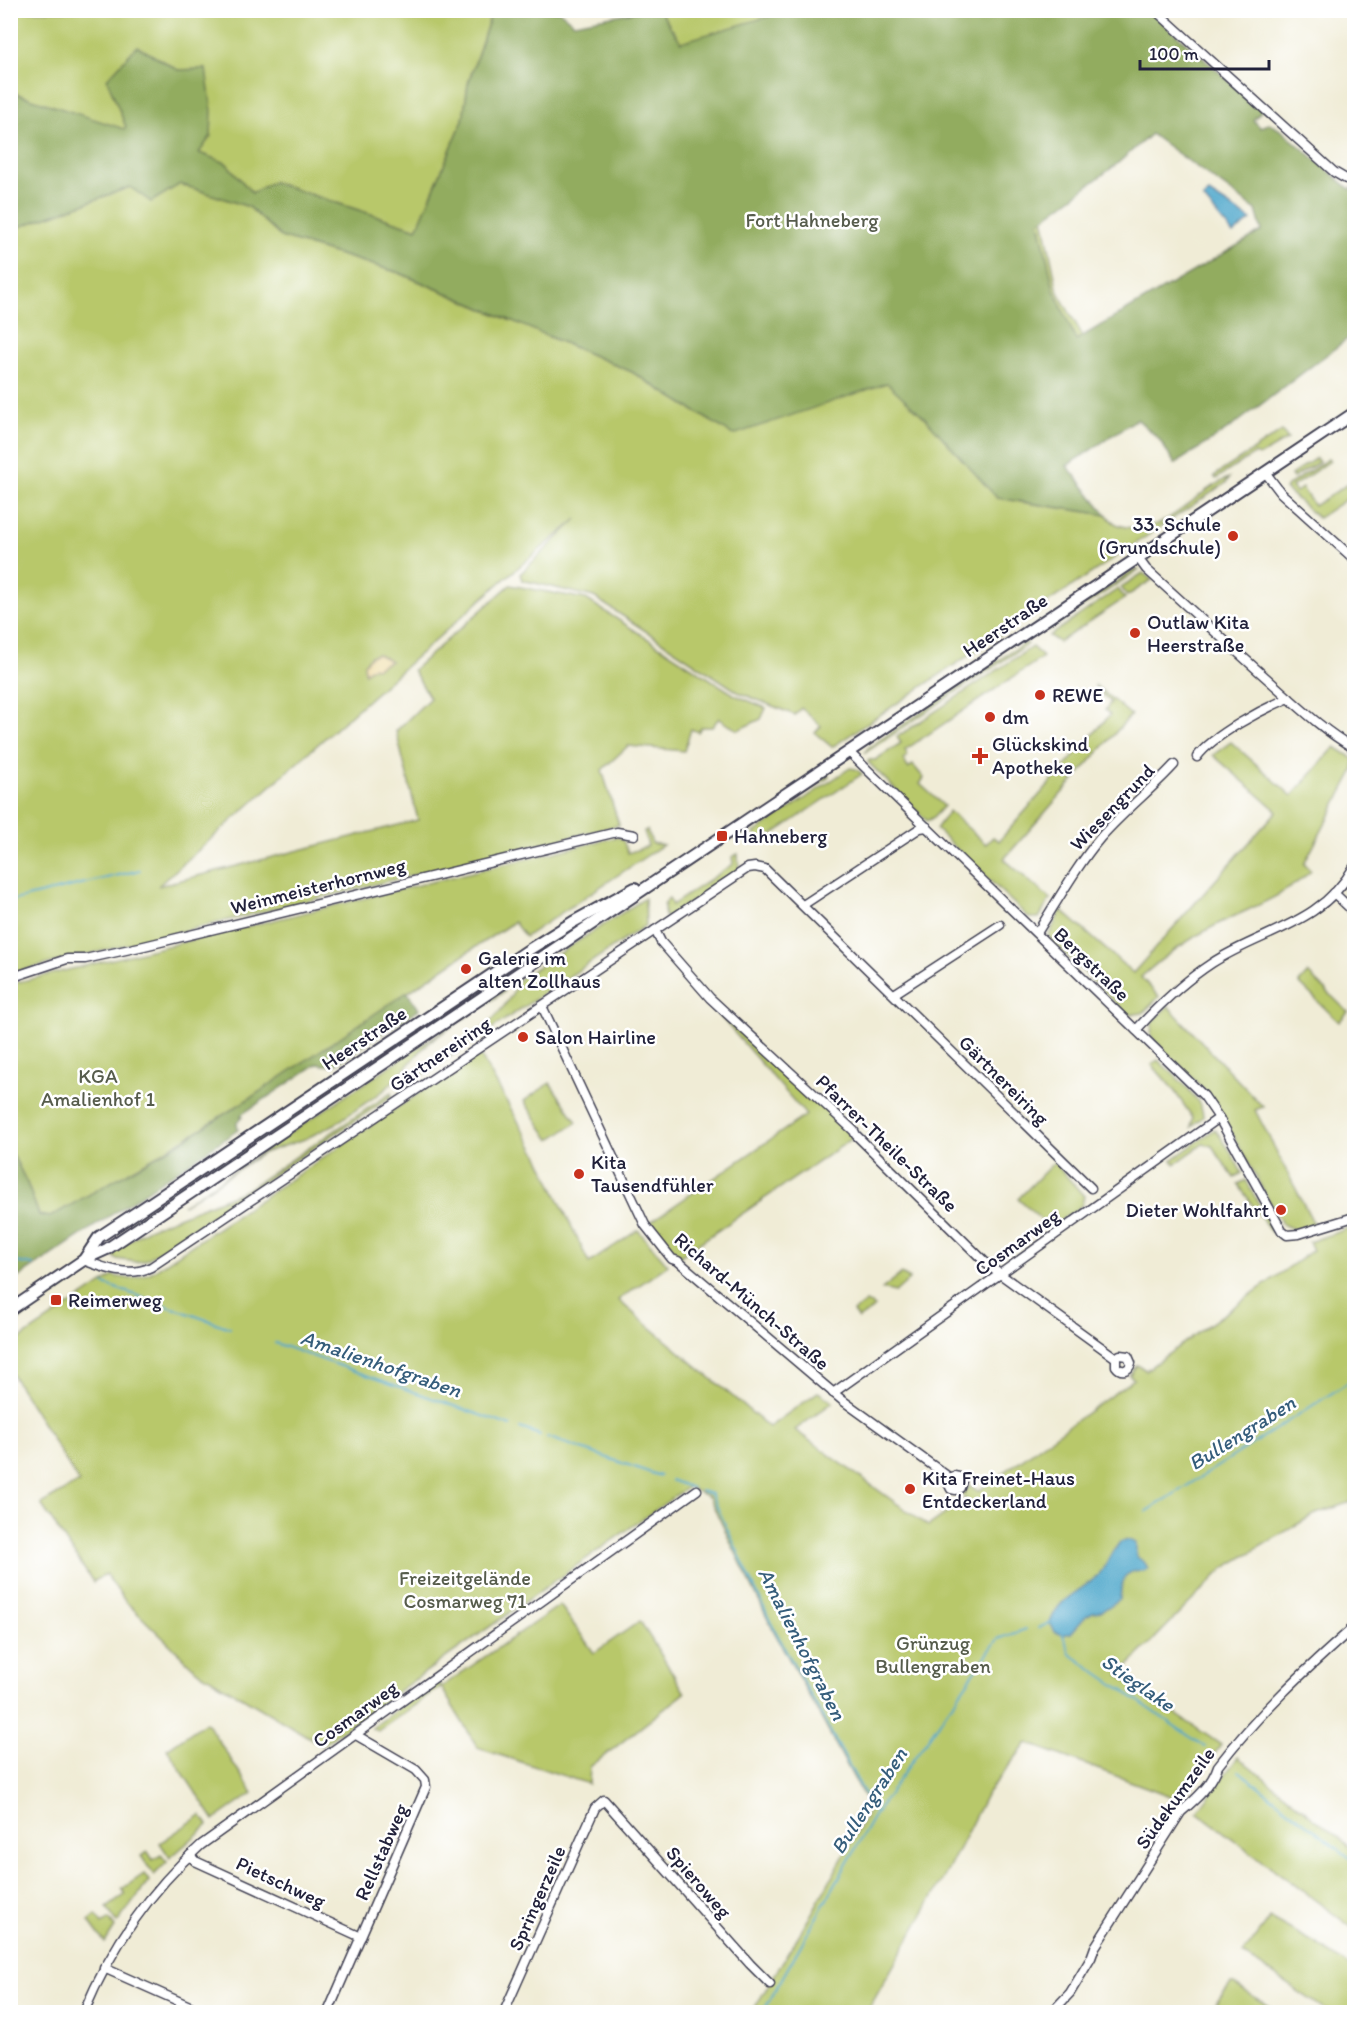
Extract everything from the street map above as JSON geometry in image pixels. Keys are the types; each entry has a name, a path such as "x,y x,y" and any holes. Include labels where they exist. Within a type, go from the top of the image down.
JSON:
{"main road":[{"name":"Heerstraße","path":"10,1310 84,1259 107,1249 1354,413"}],"street":[{"path":"1155,10 1334,172 1346,179 1354,179"},
{"path":"1264,472 1281,493 1354,559"},
{"path":"1138,558 1146,569 1289,698 1332,735 1354,748"},
{"path":"1197,757 1203,748 1244,721 1263,709 1289,698"},
{"name":"Bergstraße","path":"849,752 1204,1096 1219,1118 1282,1231 1292,1235 1354,1217"},
{"name":"Wiesengrund","path":"1036,933 1084,858 1124,812 1174,765"},
{"path":"803,906 920,828 927,827"},
{"name":"Weinmeisterhornweg","path":"10,978 68,959 86,959 144,946 617,832 634,835"},
{"name":"Gärtnereiring","path":"84,1259 102,1268 129,1272 151,1267 748,868 755,867 765,869 1091,1188"},
{"path":"1136,1029 1168,997 1212,963 1304,918 1334,893 1354,867"},
{"path":"1334,893 1354,912"},
{"path":"894,994 1000,925"},
{"name":"Pfarrer-Theile-Straße","path":"655,930 661,942 710,998 815,1096 826,1103 1000,1274 1116,1358"},
{"name":"Richard-Münch-Straße","path":"542,1006 647,1229 672,1259 696,1276 834,1393 950,1478"},
{"name":"Cosmarweg","path":"834,1393 1219,1118"},
{"name":"Cosmarweg","path":"84,2013 104,1968 121,1938 160,1885 190,1855 218,1832 356,1735 369,1723 697,1490"},
{"name":"Südekumzeile","path":"1052,2013 1070,1993 1095,1947 1181,1812 1198,1798 1218,1766 1260,1715 1354,1627"},
{"name":"Rellstabweg","path":"328,2013 426,1787 425,1780 416,1770 356,1735"},
{"name":"Spieroweg","path":"604,1800 770,1984"},
{"name":"Springerzeile","path":"504,2013 594,1812 604,1800"},
{"name":"Pietschweg","path":"190,1855 195,1861 361,1937"},
{"path":"104,1968 203,2013"}],"green space":[{"path":"10,11 492,11 468,84 463,120 417,229 273,182 252,193 226,163 199,153 206,69 178,70 107,79 126,127 124,130 11,92"},
{"name":"Fort Hahneberg","path":"492,11 559,11 574,23 640,11 660,11 681,42 774,15 775,11 1150,11 1262,110 1253,120 1261,128 1269,123 1282,131 1350,189 1354,187 1354,334 1230,428 1175,464 1159,439 1137,419 1067,466 1107,515 997,498 924,417 887,383 733,435 632,372 400,273 281,237 249,207 180,184 151,202 130,187 11,230 11,92 124,129 126,127 107,79 137,46 178,70 206,69 212,111 211,136 199,153 226,163 252,193 272,182 417,229 463,120 468,84","holes":["1151,134 1256,210 1262,231 1076,340 1054,290 1039,222 1117,164"]},
{"name":"Fort Hahneberg","path":"631,11 1032,11 1042,213 1058,292 1085,340 1019,502 1107,515 1117,524 1141,528 1168,519 1204,492 1229,478 1226,483 832,747 815,733 821,726 801,708 795,715 738,692 594,597 522,580 520,574 577,519 502,581 158,886 418,820 396,731 430,698 413,670 510,585 586,599 735,695 766,708 761,719 738,730 719,718 712,727 701,727 698,732 691,729 684,751 628,746 602,770 619,825 11,973 11,230 130,187 151,201 180,184 249,207 281,237 399,273 511,321 587,36","holes":["542,334 693,392 712,422 632,372"]},
{"path":"1282,431 1288,439 1259,456 1254,454 1216,479 1214,476"},
{"path":"1316,458 1319,462 1293,478 1291,475"},
{"path":"1328,459 1330,461 1292,487 1296,492 1302,488 1314,506 1354,480 1354,494 1318,518 1285,489"},
{"path":"1134,570 1138,570 1047,631 1046,629"},
{"path":"1143,573 1152,580 1127,596 1121,587"},
{"path":"1118,589 1125,598 1059,642 1049,636"},
{"path":"1026,642 1028,644 865,753 868,748"},
{"path":"1032,647 1043,657 905,750 908,756 903,759 908,768 913,765 924,778 920,784 944,806 927,821 868,762 869,760 875,760 901,743 897,737"},
{"path":"1095,685 1131,715 1004,859 1050,899 1039,918 1029,918 936,829 949,811 986,844 993,837 999,841 1110,715 1105,710 1111,702 1096,689"},
{"path":"1231,742 1292,796 1335,747 1354,759 1354,770 1304,864 1311,871 1278,895 1208,929 1159,962 1141,977 1159,997 1143,1013 1128,1015 1048,937 1061,910 1133,973 1277,811 1213,755"},
{"path":"850,768 862,774 760,843 754,833"},
{"path":"828,775 829,777 734,840"},
{"name":"KGA Amalienhof 1","path":"647,830 652,843 663,845 525,937 514,922 285,1076 221,1116 60,1213 50,1217 39,1215 27,1183 11,1151 10,984 617,837 623,840 628,853 648,846 644,831"},
{"path":"738,854 739,870 667,918 665,917 664,905 669,898 672,905 733,864 732,857"},
{"path":"645,898 646,925 403,1088 403,1085 470,1040 485,1027 511,996 519,979"},
{"path":"1308,973 1348,1012 1339,1022 1299,983"},
{"path":"503,990 504,992 430,1041 386,1089 335,1124 305,1139 263,1153 183,1205"},
{"path":"407,992 419,1009 333,1066 317,1064 241,1115 242,1117 237,1122 238,1130 11,1282 11,1151 27,1183 39,1215 50,1217 174,1146 253,1096"},
{"path":"699,992 819,1106 823,1106 853,1134 853,1138 679,1257 675,1257 648,1226 649,1223 806,1115"},
{"path":"1168,1006 1263,1107 1255,1110 1314,1224 1295,1230 1282,1224 1218,1108 1207,1093 1151,1037 1152,1022"},
{"path":"479,1053 538,1156 589,1263 638,1230 668,1265 618,1300 769,1427 818,1392 833,1402 795,1430 928,1526 966,1499 961,1495 969,1485 978,1491 1134,1379 1129,1375 1137,1365 1146,1370 1313,1250 1309,1242 1352,1227 1354,1232 1354,1501 1313,1515 1223,1569 1119,1675 1221,1745 1181,1800 1027,1743 986,1795 948,1870 867,2012 752,2012 808,1920 870,1808 770,1624 709,1497 688,1487 322,1745 196,1670 125,1601 106,1574 93,1582 41,1504 79,1482 11,1373 11,1345 113,1276 132,1279 152,1272"},
{"path":"1158,1060 1186,1086 1202,1110 1203,1117 1191,1127 1193,1118 1173,1089 1152,1065"},
{"path":"550,1083 577,1122 550,1140 524,1101"},
{"path":"391,1093 392,1096 146,1260 136,1262 116,1259 111,1252 148,1229 246,1190"},
{"path":"1215,1129 1242,1173 1234,1178 1212,1146 1203,1144 1175,1164 1172,1160"},
{"path":"1054,1162 1084,1196 1082,1205 1049,1227 1018,1199"},
{"path":"1246,1180 1272,1228 1271,1232 1238,1184"},
{"path":"80,1273 80,1277 11,1325 11,1321"},
{"path":"901,1274 910,1279 895,1292 882,1289"},
{"path":"866,1302 875,1307 858,1319 853,1312"},
{"path":"560,1605 594,1653 640,1621 685,1693 590,1767 589,1784 478,1748 441,1687"},
{"path":"437,1679 441,1687 378,1731 372,1728"},
{"path":"206,1722 253,1793 214,1820 167,1749"},
{"path":"1238,1757 1354,1850 1354,1929 1197,1812"},
{"path":"201,1815 208,1825 170,1858 160,1843"},
{"path":"148,1852 153,1860 161,1855 167,1862 154,1875 141,1856"},
{"path":"144,1874 149,1881 117,1923 107,1908 126,1894 122,1889"},
{"path":"96,1915 102,1924 109,1919 115,1927 105,1943 89,1921"},
{"path":"1270,1918 1315,1943 1354,1970 1354,2012 1329,2012 1243,1954"},
{"path":"1231,1984 1234,1984 1278,2012 1209,2012"}],"sand":[{"path":"377,654 391,661 376,668 373,667 365,673 364,664 371,656"}],"water":[{"path":"1209,193 1251,220 1233,234 1203,198"},
{"path":"1129,1540 1136,1543 1136,1556 1148,1568 1128,1574 1121,1587 1120,1599 1102,1611 1086,1616 1071,1633 1063,1635 1055,1632 1050,1623 1058,1607 1100,1573 1120,1542"}],"waterway":[{"path":"10,901 140,870"},
{"name":"Amalienhofgraben","path":"10,1261 33,1265"},
{"name":"Amalienhofgraben","path":"104,1284 230,1328"},
{"name":"Amalienhofgraben","path":"275,1343 511,1426"},
{"name":"Bullengraben","path":"1146,1512 1354,1379"},
{"name":"Amalienhofgraben","path":"520,1428 540,1435"},
{"name":"Amalienhofgraben","path":"547,1437 660,1476"},
{"name":"Amalienhofgraben","path":"671,1480 692,1488"},
{"name":"Amalienhofgraben","path":"701,1491 711,1494 771,1623 875,1813"},
{"name":"Bullengraben","path":"1038,1628 1050,1623"},
{"name":"Bullengraben","path":"763,2012 875,1814 998,1639 1026,1629"},
{"name":"Stieglake","path":"1063,1635 1070,1654 1205,1747"},
{"name":"Stieglake","path":"1239,1771 1354,1861"}],"place":[{"name":"33. Schule (Grundschule)","path":"1233,536"},
{"name":"Outlaw Kita Heerstraße","path":"1135,633"},
{"name":"REWE","path":"1040,695"},
{"name":"dm","path":"990,717"},
{"name":"Glückskind Apotheke","path":"980,756"},
{"name":"Hahneberg","path":"722,836"},
{"name":"Galerie im alten Zollhaus","path":"466,969"},
{"name":"Salon Hairline","path":"523,1037"},
{"name":"Kita Tausendfühler","path":"579,1174"},
{"name":"Dieter Wohlfahrt","path":"1281,1210"},
{"name":"Reimerweg","path":"56,1300"},
{"name":"Kita Freinet-Haus Entdeckerland","path":"910,1489"}],"park label":[{"name":"Freizeitgelände Cosmarweg 71","path":"465,1590"},
{"name":"Grünzug Bullengraben","path":"933,1654"}]}
